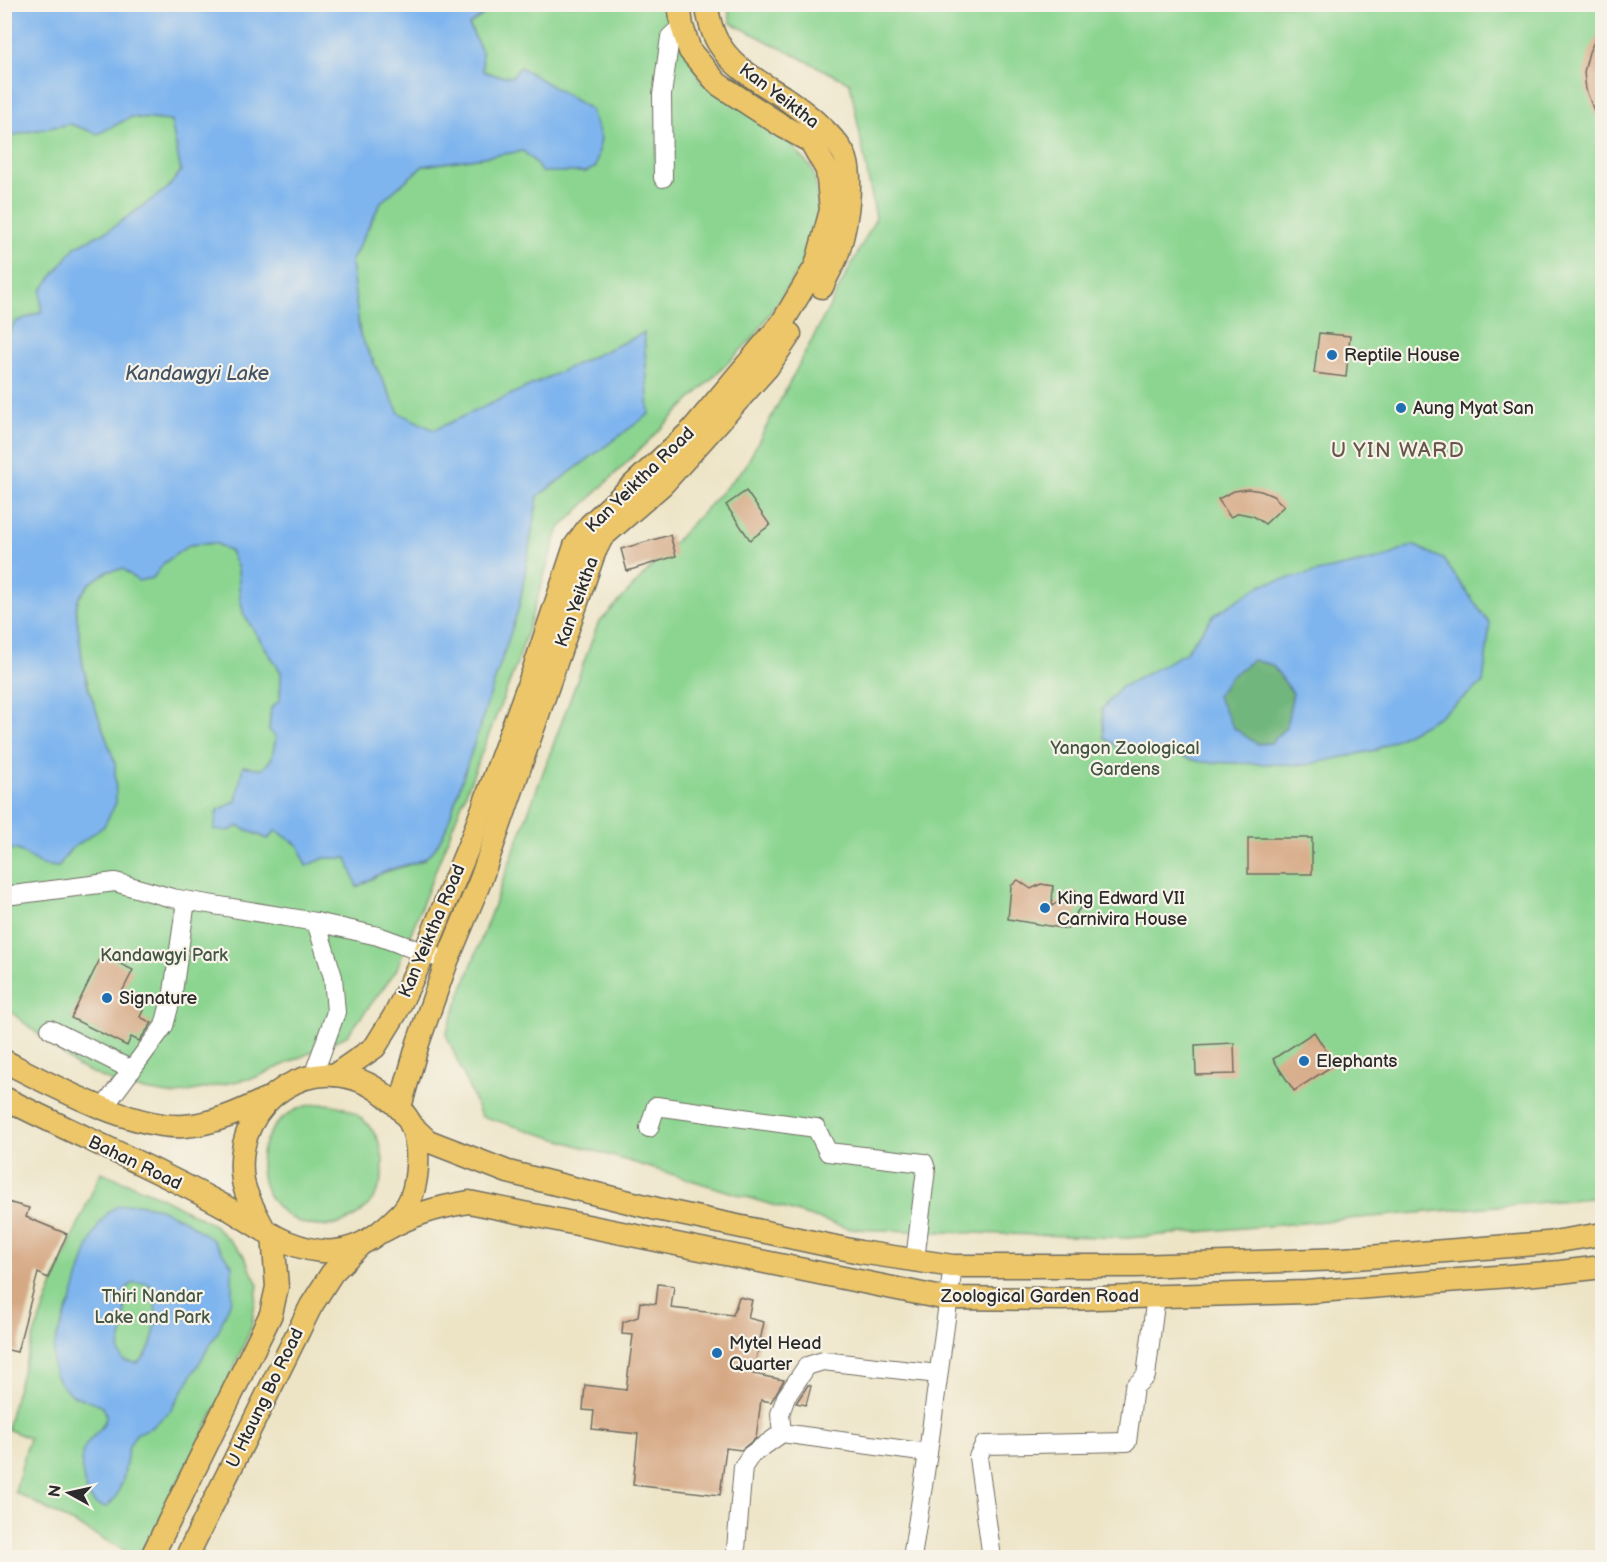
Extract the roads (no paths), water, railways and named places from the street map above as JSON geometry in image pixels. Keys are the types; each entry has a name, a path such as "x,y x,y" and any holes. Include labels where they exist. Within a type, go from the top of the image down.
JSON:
{"main road":[{"path":"682,22 708,15"},
{"name":"Kan Yeiktha","path":"406,1117 415,1054 447,962 481,879 594,553 602,537 662,471 767,368 821,288 837,256 849,187 846,158 828,133 793,104 738,67 720,47 708,15"},
{"name":"Kan Yeiktha Road","path":"324,1075 375,1047 396,1013 425,952 472,838 533,672 575,546 590,525 662,471 691,431 783,323 816,266 831,210 827,170 811,142 784,128 718,84 690,51 682,22"},
{"name":"Bahan Road","path":"4,1061 49,1084 124,1116 150,1123 183,1126 218,1120 247,1109 272,1095"},
{"path":"324,1075 353,1078 376,1088 406,1117 417,1153 416,1182 405,1209 383,1231 358,1247 335,1252 311,1250 269,1233 243,1183 241,1158 246,1134 258,1112 272,1095 291,1083 324,1075"},
{"name":"Bahan Road","path":"4,1098 225,1206 269,1233"},
{"name":"Zoological Garden Road","path":"406,1117 428,1141 508,1172 657,1209 860,1252 953,1266 1136,1266 1343,1259 1546,1243 1602,1234"},
{"name":"Zoological Garden Road","path":"383,1231 418,1213 469,1202 847,1280 948,1298 1062,1299 1306,1292 1602,1267"},
{"name":"U Htaung Bo Road","path":"151,1557 271,1314 277,1287 269,1233"},
{"name":"U Htaung Bo Road","path":"186,1557 311,1306 332,1273 358,1247"}],"street":[{"path":"663,178 662,95 670,37 682,22"},
{"path":"4,893 13,895 115,882 186,901 316,922 378,936 447,962"},
{"path":"104,1107 164,1026 173,992 186,901"},
{"path":"316,922 333,977 336,1012 324,1075"},
{"path":"50,1029 132,1070"},
{"path":"650,1128 656,1106 816,1128 828,1152 924,1163 926,1169 915,1260"},
{"path":"912,1557 953,1266"},
{"path":"992,1557 978,1456 984,1445 1127,1442 1134,1387 1146,1376 1156,1296"},
{"path":"782,1433 780,1414 786,1397 807,1366 823,1360 938,1374"},
{"path":"738,1557 736,1549 743,1467 751,1455 782,1433 928,1453"}],"water":[{"name":"Kandawgyi Lake","path":"5,4 482,5 483,15 469,25 482,52 483,71 512,77 520,67 590,109 601,138 596,167 586,172 541,172 535,162 523,151 423,166 381,202 351,262 360,335 399,413 434,430 644,333 649,414 538,496 519,607 447,826 434,850 421,860 382,873 357,887 347,858 325,858 306,866 299,846 276,830 268,839 238,826 229,831 214,830 217,811 236,801 243,766 263,769 272,758 276,737 269,730 271,708 280,700 281,672 244,615 238,569 230,551 215,543 189,545 164,563 153,578 138,581 123,569 108,571 89,584 78,599 76,609 83,666 88,687 115,763 116,803 104,826 70,850 58,867 42,865 18,850 5,849 5,341 15,322 41,312 41,291 75,247 109,230 168,188 181,171 171,121 131,117 98,134 70,124 5,138"},
{"path":"1413,545 1443,559 1490,624 1483,683 1438,717 1376,750 1306,765 1201,762 1153,749 1123,750 1104,738 1102,709 1120,688 1185,653 1214,615 1263,584 1386,557","holes":["1253,660 1272,665 1293,693 1286,727 1271,743 1257,744 1234,728 1217,696 1231,676"]},
{"path":"137,1204 155,1207 184,1220 213,1240 232,1265 232,1298 218,1332 171,1410 152,1427 136,1434 129,1446 123,1480 116,1497 107,1507 104,1507 96,1504 88,1495 84,1483 82,1456 85,1446 105,1422 105,1412 95,1402 75,1396 64,1387 54,1372 53,1354 85,1255 95,1232 114,1208","holes":["134,1283 150,1285 155,1303 153,1339 144,1358 137,1363 124,1361 119,1347 125,1323 124,1295 129,1286"]}],"place":[{"name":"Reptile House","path":"1332,355"},
{"name":"Aung Myat San","path":"1401,408"},
{"name":"King Edward VII Carnivira House","path":"1045,908"},
{"name":"Signature","path":"107,998"},
{"name":"Elephants","path":"1304,1061"},
{"name":"Mytel Head Quarter","path":"717,1353"}],"district":[{"name":"U YIN WARD","path":"1398,450"}],"park label":[{"name":"Yangon Zoological Gardens","path":"1125,758"},
{"name":"Kandawgyi Park","path":"164,955"},
{"name":"Thiri Nandar Lake and Park","path":"152,1306"}]}
